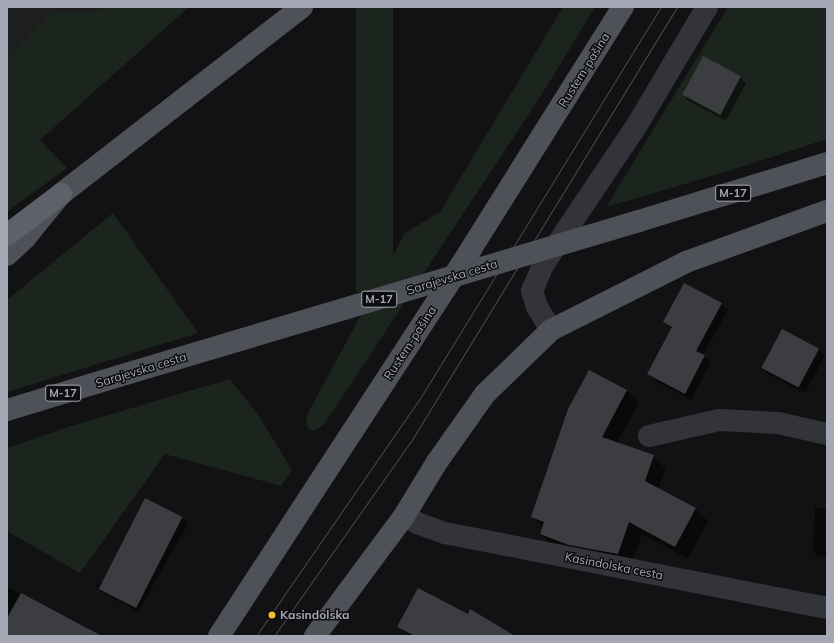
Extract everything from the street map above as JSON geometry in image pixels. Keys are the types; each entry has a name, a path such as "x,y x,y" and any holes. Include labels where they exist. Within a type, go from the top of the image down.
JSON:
{"highway":[{"path":"7,235 61,194"}],"main road":[{"path":"7,255 25,238 61,194 302,7"},
{"name":"Rustem-pašina","path":"219,636 475,242 623,7"},
{"name":"Sarajevska cesta","path":"7,410 639,221 827,163"},
{"path":"315,636 404,516 438,462 485,394 551,330 686,262 827,211"}],"street":[{"path":"551,330 536,307 532,291 543,265 638,125 707,7"},
{"path":"649,436 719,420 778,423 827,434"},
{"name":"Kasindolska cesta","path":"404,516 417,524 446,533 827,608"}],"shaded area":[{"path":"7,7 124,7 48,14 7,58"},
{"path":"124,7 189,7 40,140 67,168 7,212 7,58 48,14"},
{"path":"356,7 393,7 393,292 356,292"},
{"path":"563,7 595,7 542,94 323,426 313,431 308,428 306,417 405,233 440,212"},
{"path":"728,7 827,7 827,139 729,171 606,207"},
{"path":"113,213 198,333 7,392 7,300"},
{"path":"230,379 258,415 292,470 281,486 165,454 80,573 7,531 7,448 71,426"}],"building":[{"path":"703,56 741,76 720,115 682,95"},
{"path":"684,283 722,303 696,351 705,355 685,394 647,374 672,327 663,322"},
{"path":"782,329 819,349 798,388 761,368"},
{"path":"589,370 627,390 602,437 654,455 645,481 696,508 675,547 629,522 618,554 569,545 540,534 544,522 531,517 568,409"},
{"path":"145,498 182,517 136,608 99,589"},
{"path":"418,588 468,614 470,609 515,636 415,636 397,627"},
{"path":"21,593 102,636 7,636 7,618"}],"tram line":[{"path":"256,636 419,400 661,7"},
{"path":"274,636 413,438 677,7"}],"place":[{"name":"Kasindolska","path":"272,615"}]}
